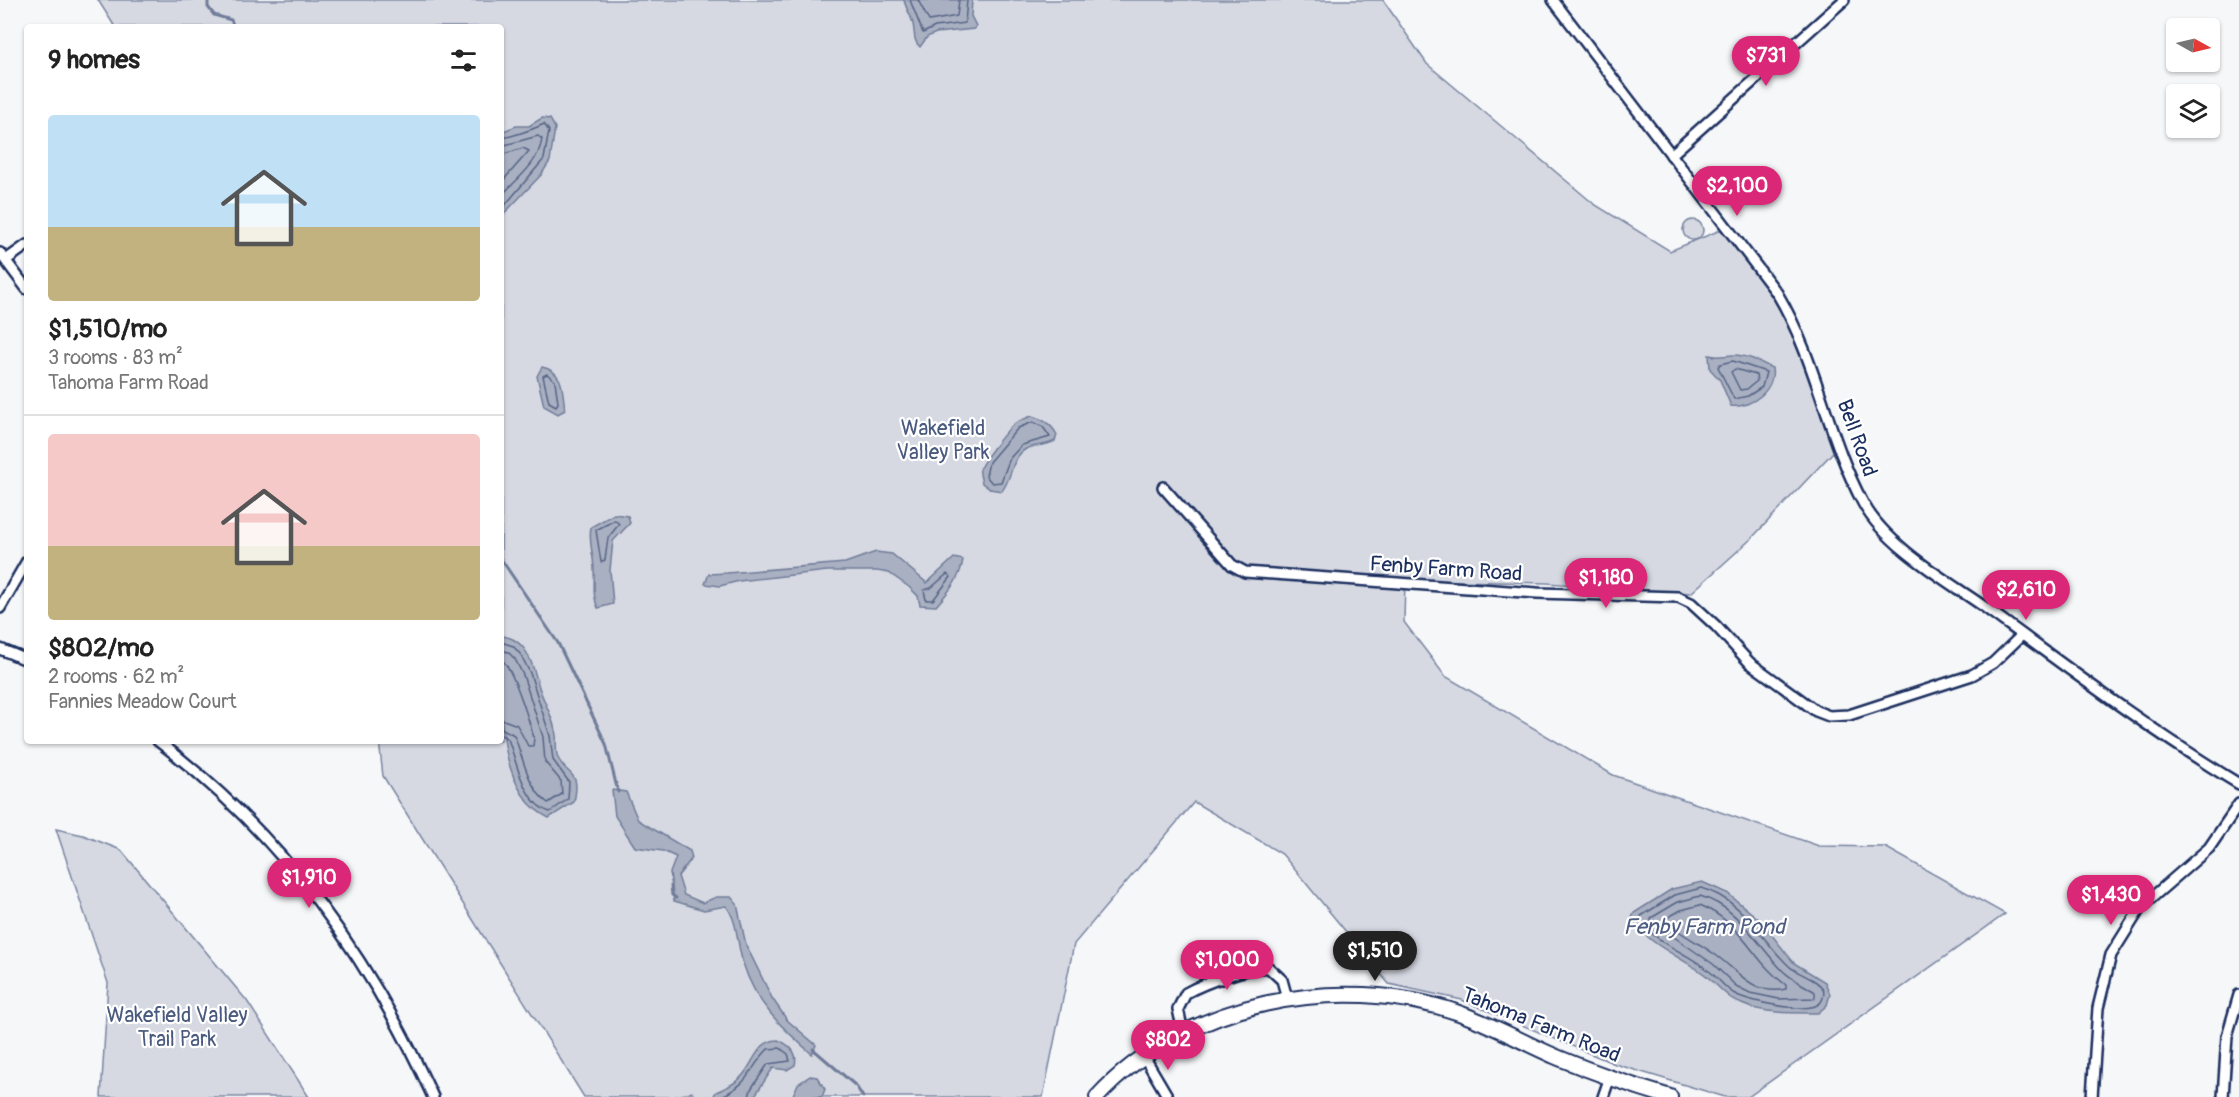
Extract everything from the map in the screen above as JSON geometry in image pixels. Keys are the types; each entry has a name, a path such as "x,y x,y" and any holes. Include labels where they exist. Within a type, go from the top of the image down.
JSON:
{"street":[{"name":"Bell Road","path":"1553,0 1756,263 1793,320 1862,502 1873,519 1908,551 2022,635 2155,730 2239,784"},
{"path":"1671,155 1844,0"},
{"path":"24,247 3,257 24,285"},
{"name":"Fenby Farm Road","path":"1163,487 1232,565 1245,572 1537,593 1684,599 1716,626 1750,663 1816,711 1829,716 1849,715 1972,675 1993,663 2022,635"},
{"path":"0,608 24,566"},
{"path":"0,649 24,659"},
{"path":"161,744 249,820 323,905 380,995 433,1097"},
{"path":"2092,1097 2098,1008 2111,955 2141,907 2209,848 2239,804"},
{"path":"1213,955 1221,979"},
{"path":"1183,1032 1178,1010 1181,999 1191,990 1221,979 1255,968 1269,968 1282,980 1287,998"},
{"path":"2223,1097 2227,1036 2239,995"},
{"name":"Tahoma Farm Road","path":"1097,1097 1145,1058 1183,1032 1226,1015 1287,998 1355,996 1423,1003 1460,1013 1559,1058 1671,1097"},
{"path":"1145,1058 1168,1097"},
{"path":"1603,1097 1610,1077"}],"green space":[{"name":"Wakefield Valley Park","path":"98,0 1383,0 1427,64 1594,204 1670,251 1723,229 1787,319 1835,450 1751,539 1691,593 1547,583 1405,580 1404,622 1445,676 1613,775 1819,846 1885,847 2005,914 1748,1097 1725,1097 1615,1064 1462,1000 1389,984 1282,854 1194,802 1074,944 1043,1097 696,1097 692,1092 674,1097 584,1097 383,776 379,744 504,744 504,24 113,24"},
{"path":"1693,220 1700,223 1703,230 1700,237 1693,240 1686,237 1683,230 1686,223"},
{"name":"Wakefield Valley Trail Park","path":"56,829 83,835 121,850 247,1001 309,1097 101,1097 108,983"}],"water":[{"path":"904,0 972,0 971,16 976,26 974,29 936,33 927,37 920,47 915,39 912,21"},
{"path":"542,118 550,119 555,128 550,161 541,175 504,214 504,131 516,126 529,126"},
{"path":"1709,355 1739,355 1758,361 1772,368 1770,383 1754,401 1731,406 1720,380 1710,369"},
{"path":"542,367 555,373 561,383 565,410 558,414 544,406 537,376"},
{"path":"1031,416 1043,420 1053,428 1057,435 1055,441 1026,449 1017,457 1002,491 990,489 982,483 980,469 1011,427 1018,421"},
{"path":"614,514 628,516 630,523 613,541 610,570 613,604 598,608 594,594 591,527"},
{"path":"876,552 892,554 927,583 954,558 963,560 956,580 936,606 920,605 918,596 909,587 889,573 877,571 827,571 739,581 720,586 705,584 709,574 845,563"},
{"path":"504,637 517,642 528,655 553,723 558,758 575,779 574,802 549,818 531,805 517,786 509,763 504,737"},
{"path":"612,790 626,792 638,820 690,851 692,858 678,876 684,895 703,903 716,897 731,897 737,904 746,945 772,998 787,1020 816,1045 812,1054 780,1024 762,1003 748,977 733,918 726,906 704,910 674,901 670,873 676,857 663,851 635,847 615,816"},
{"name":"Fenby Farm Pond","path":"1702,882 1727,893 1760,920 1794,963 1825,982 1830,994 1827,1005 1818,1013 1790,1013 1762,1010 1738,1002 1704,974 1646,936 1632,918 1634,913 1672,889"},
{"path":"778,1040 792,1050 795,1065 787,1070 773,1068 754,1097 713,1097 716,1092 740,1078 766,1043"},
{"path":"810,1076 817,1077 825,1089 822,1097 792,1097 798,1084"}],"waterway":[{"path":"208,0 208,7 214,15 231,20 233,24"},
{"path":"504,563 558,643 606,744 618,792"},
{"path":"671,886 672,895 676,898"},
{"path":"813,1049 856,1086 863,1097"}]}
